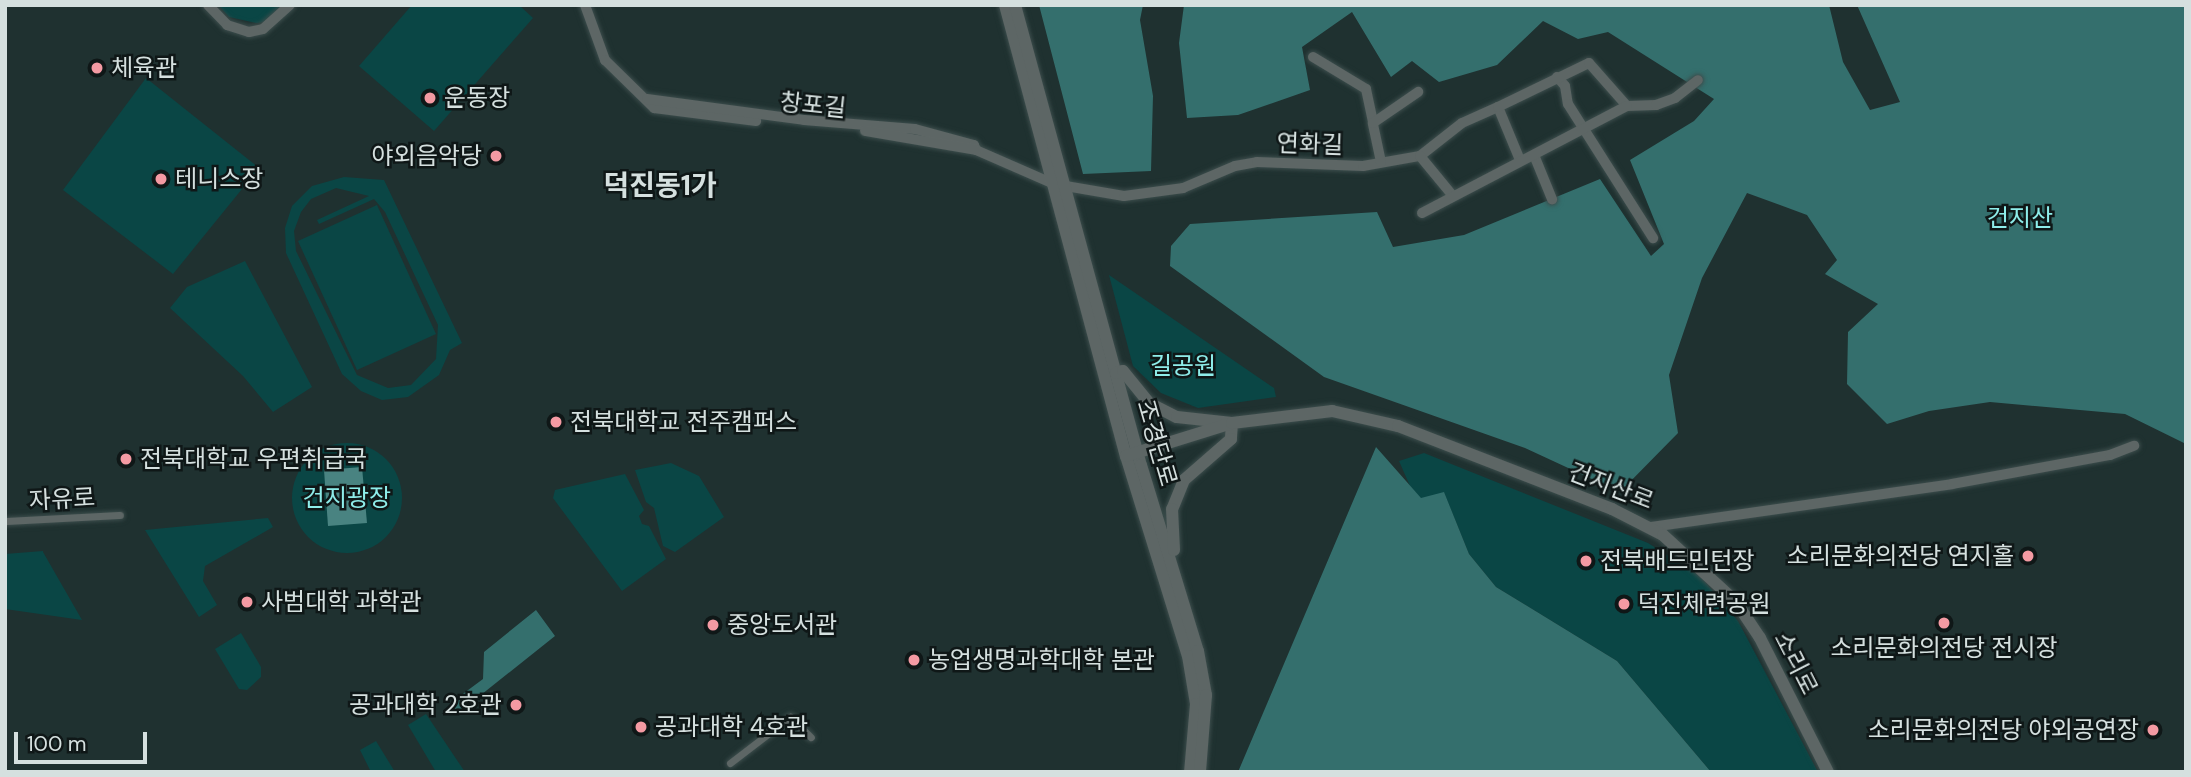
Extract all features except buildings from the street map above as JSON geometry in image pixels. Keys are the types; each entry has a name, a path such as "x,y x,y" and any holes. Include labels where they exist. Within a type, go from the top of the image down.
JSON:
{"street":[{"path":"208,5 227,25 250,32 263,29 290,5"},
{"name":"창포길","path":"585,5 604,60 654,107 666,111 911,136 976,150 1060,186"},
{"name":"조경단로","path":"1005,5 1116,373 1132,454 1176,578 1206,695 1200,772"},
{"name":"조경단로","path":"1015,5 1060,186 1191,668 1196,730 1190,772"},
{"path":"1312,57 1366,89 1381,162"},
{"name":"연화길","path":"1060,186 1144,194 1183,188 1235,166 1256,162 1310,167 1420,156 1462,123 1556,77 1589,64 1627,106"},
{"path":"1556,77 1566,86 1568,104 1653,238"},
{"path":"1422,213 1627,106 1656,105 1675,98 1698,80"},
{"path":"1373,122 1418,92"},
{"path":"1498,107 1520,160"},
{"path":"1534,155 1552,199"},
{"path":"1420,156 1453,196"},
{"path":"1116,373 1123,371 1149,403 1177,417 1232,423 1231,439 1184,480 1175,502 1170,526 1176,578"},
{"name":"건지산로","path":"1132,454 1232,423 1310,411 1370,418 1651,527 1952,484 2110,455 2134,446"},
{"name":"자유로","path":"5,521 120,515"},
{"name":"소리로","path":"1651,527 1714,577 1736,602 1760,638 1828,772"},
{"path":"730,763 790,717 811,737"}],"green space":[{"path":"218,5 286,5 266,22 256,23 229,17"},
{"name":"운동장","path":"412,5 519,5 533,18 434,131 359,66"},
{"path":"1039,5 1143,5 1140,20 1153,96 1151,171 1083,174"},
{"name":"건지산","path":"1184,5 1829,5 1843,62 1870,110 1900,102 1857,5 2186,5 2186,444 2125,414 1990,402 1929,411 1887,424 1847,384 1848,332 1878,304 1825,274 1837,260 1807,215 1747,193 1702,278 1669,375 1678,433 1620,492 1525,448 1324,377 1170,266 1171,246 1190,224 1377,212 1393,247 1464,235 1600,179 1651,256 1664,244 1630,160 1694,121 1714,99 1608,32 1578,39 1543,21 1497,65 1439,82 1412,61 1391,77 1352,12 1302,47 1310,90 1238,115 1187,118 1179,43"},
{"name":"테니스장","path":"146,78 259,168 173,274 63,190"},
{"path":"344,177 384,180 462,343 450,350 439,375 408,397 382,400 361,391 342,374 286,253 285,228 292,206 312,186","holes":["336,188 369,196 317,220 319,224 374,199 385,212 438,325 436,359 411,385 388,388 357,375 296,251 294,231 301,212 311,199"]},
{"path":"377,205 436,334 357,370 298,241"},
{"path":"245,261 312,387 273,412 243,376 170,308 187,287"},
{"name":"길공원","path":"1109,275 1274,388 1276,397 1198,408 1161,393 1133,366"},
{"name":"건지광장","path":"347,443 368,448 386,459 397,477 402,498 397,519 386,537 368,548 347,553 326,548 308,537 297,519 292,498 297,477 308,459 326,448"},
{"path":"1376,447 1421,498 1444,492 1469,554 1496,587 1617,661 1711,772 1238,772"},
{"name":"덕진체련공원","path":"1424,453 1648,543 1700,576 1738,621 1818,772 1711,772 1617,661 1496,587 1469,554 1444,493 1421,499 1410,486 1399,461"},
{"path":"671,463 699,476 724,517 675,552 663,546 654,508 646,502 635,470"},
{"path":"625,474 644,510 639,516 642,524 649,526 666,559 622,591 553,498 555,490"},
{"path":"268,518 273,527 205,566 203,581 217,605 199,617 145,530"},
{"path":"43,551 82,620 5,609 5,554"},
{"path":"536,610 555,636 457,714 452,707 456,699 483,679 484,652"},
{"path":"241,633 261,667 261,677 247,690 239,689 215,649"},
{"path":"426,714 465,772 436,772 408,725"},
{"path":"376,741 395,772 371,772 360,750"}],"shaded area":[{"path":"362,467 367,523 328,526 324,470"}],"place":[{"name":"체육관","path":"97,68"},
{"name":"운동장","path":"430,98"},
{"name":"야외음악당","path":"496,156"},
{"name":"테니스장","path":"161,179"},
{"name":"전북대학교 전주캠퍼스","path":"556,422"},
{"name":"전북대학교 우편취급국","path":"126,459"},
{"name":"소리문화의전당 연지홀","path":"2028,556"},
{"name":"전북배드민턴장","path":"1586,561"},
{"name":"사범대학 과학관","path":"247,602"},
{"name":"덕진체련공원","path":"1624,604"},
{"name":"소리문화의전당 전시장","path":"1944,623"},
{"name":"중앙도서관","path":"713,625"},
{"name":"농업생명과학대학 본관","path":"914,660"},
{"name":"공과대학 2호관","path":"516,705"},
{"name":"공과대학 4호관","path":"641,727"},
{"name":"소리문화의전당 야외공연장","path":"2153,730"}],"district":[{"name":"덕진동1가","path":"660,186"}]}
